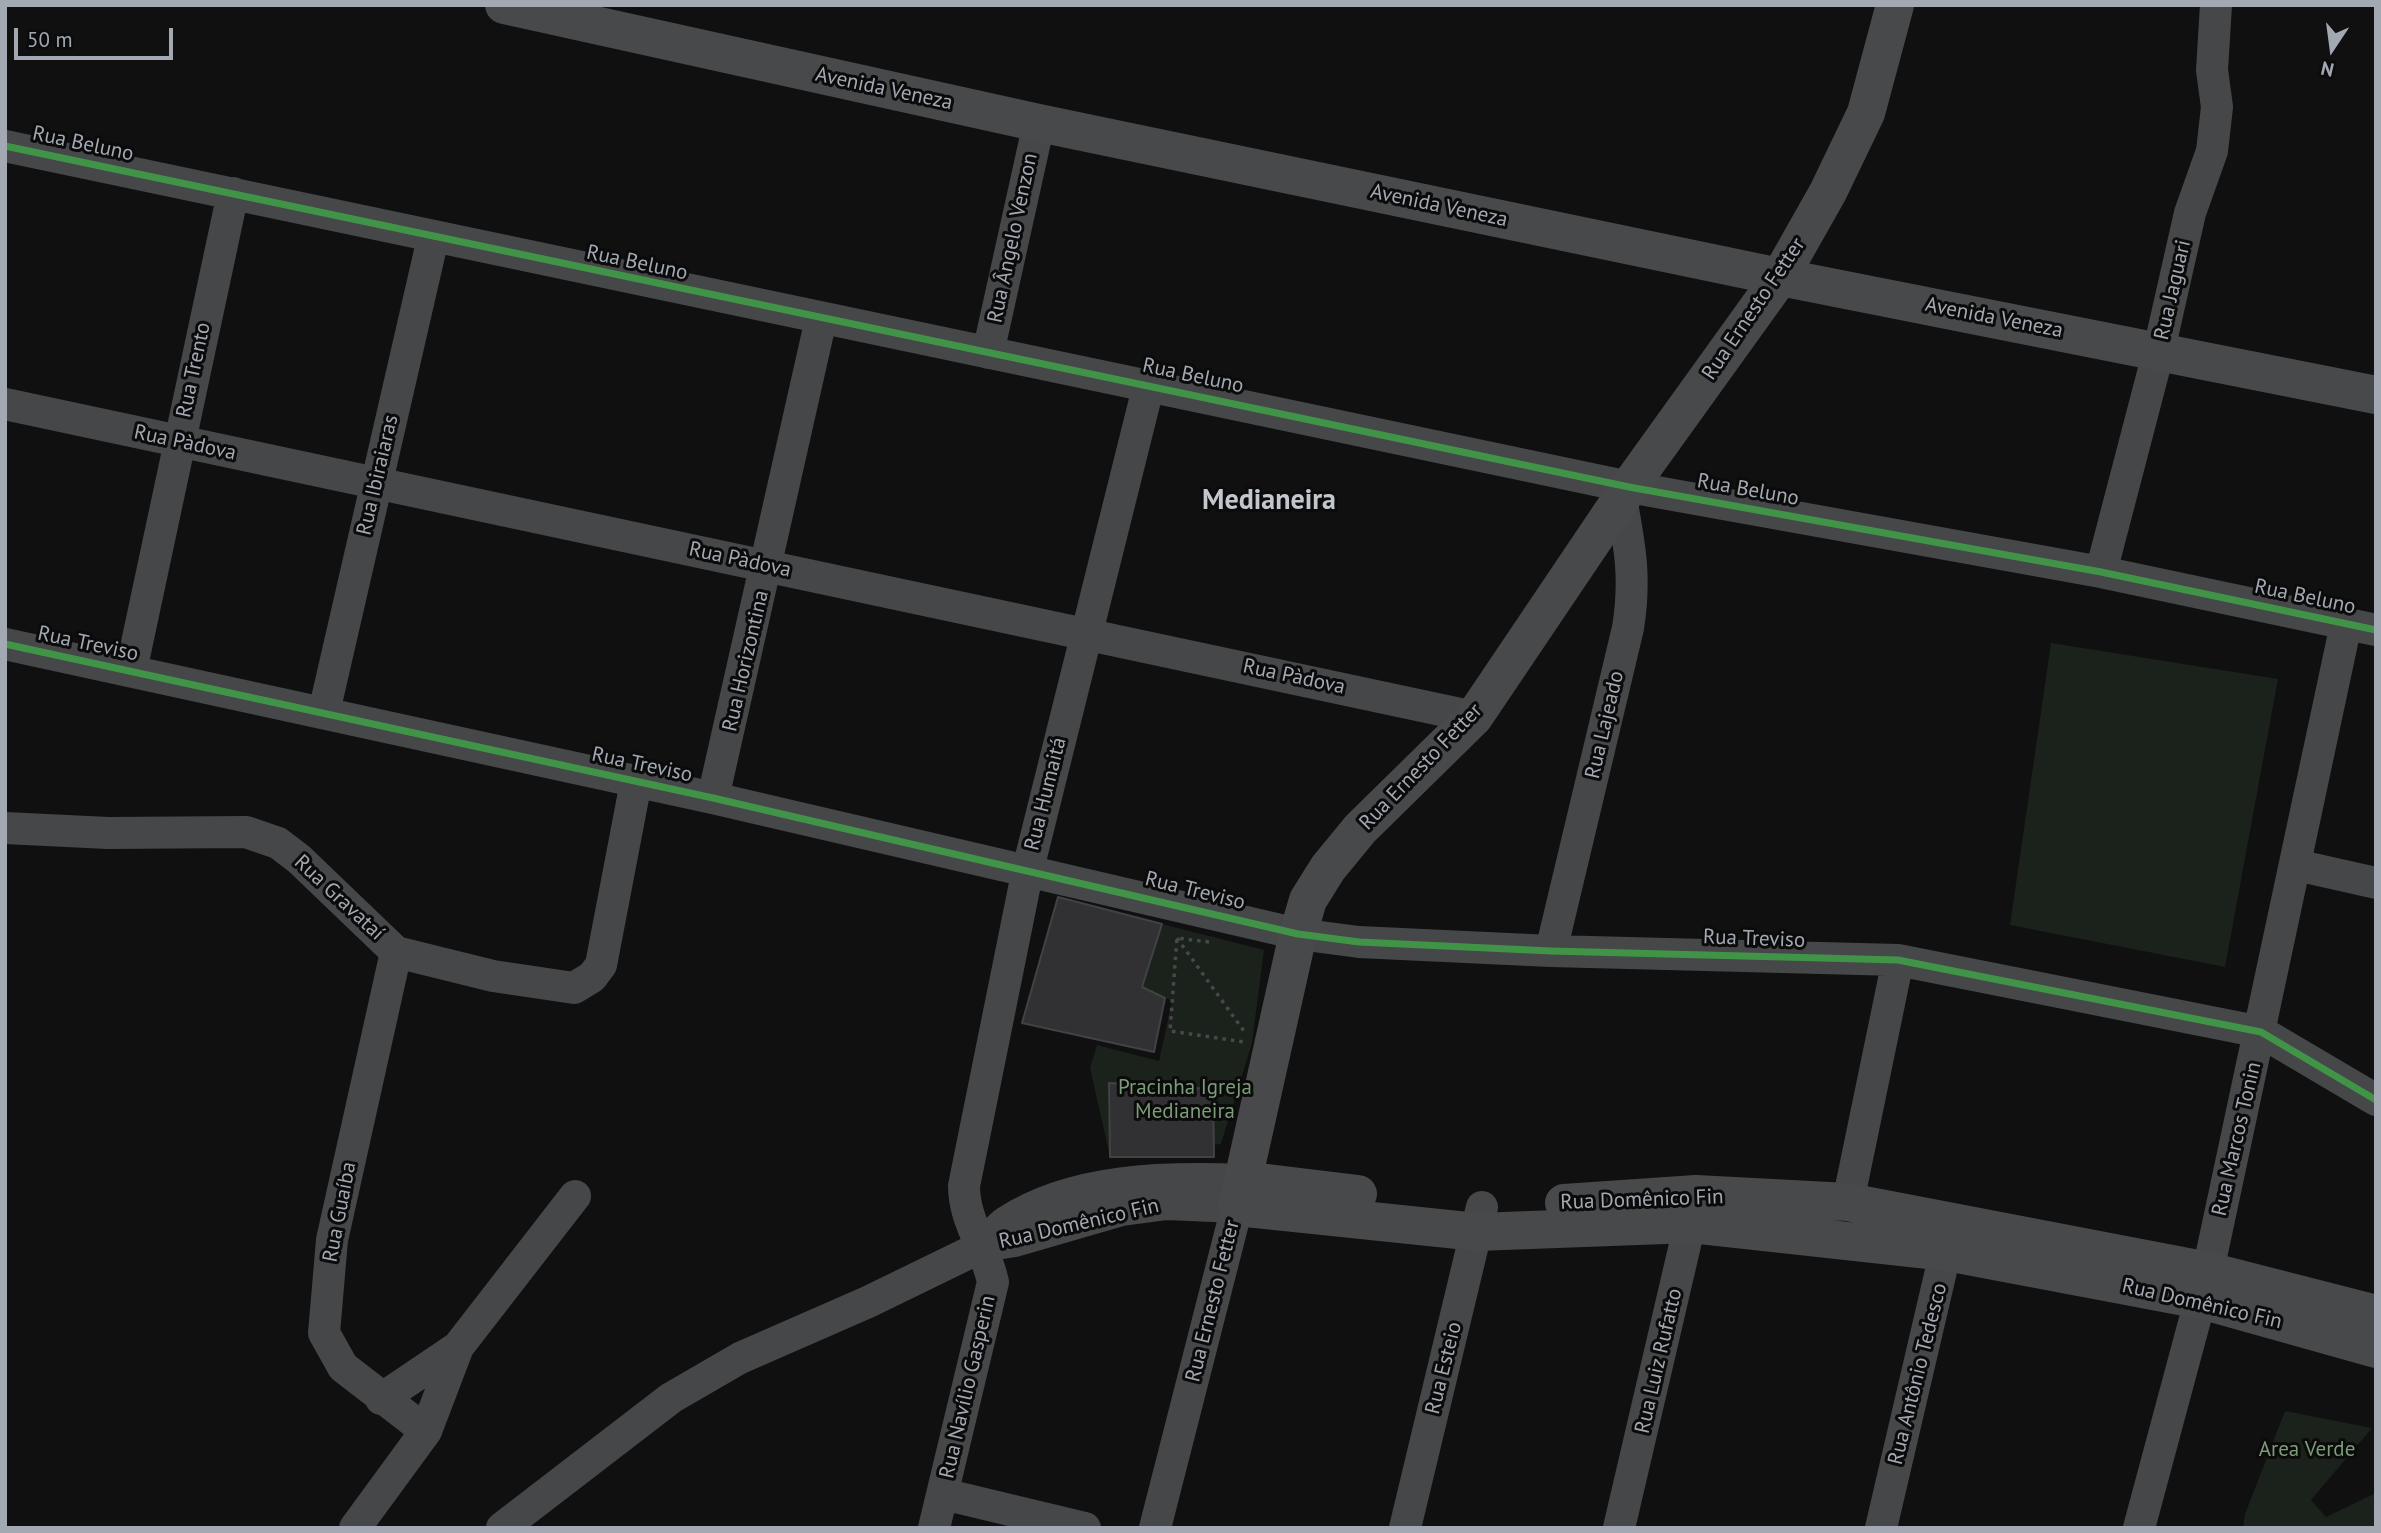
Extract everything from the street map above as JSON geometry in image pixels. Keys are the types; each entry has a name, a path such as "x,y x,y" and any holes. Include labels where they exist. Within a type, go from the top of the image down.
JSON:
{"main road":[{"name":"Avenida Veneza","path":"504,5 604,12 797,57 1786,268"},
{"name":"Rua Ernesto Fetter","path":"1240,1193 1308,900 1328,868 1360,829 1474,717 1625,492 1786,268 1866,113 1895,5"},
{"name":"Avenida Veneza","path":"919,83 1039,123 2160,342 2376,395"},
{"name":"Avenida Veneza","path":"2160,342 2376,372"},
{"name":"Rua Domênico Fin","path":"1240,1193 1480,1220 1848,1202 1950,1236"},
{"name":"Rua Domênico Fin","path":"1694,1209 1950,1236 2204,1285 2376,1314"},
{"name":"Rua Domênico Fin","path":"2204,1285 2376,1349"}],"street":[{"name":"Rua Jaguari","path":"2101,572 2190,213 2212,151 2217,107 2212,70 2216,5"},
{"name":"Rua Ângelo Venzon","path":"988,353 1039,123"},
{"name":"Rua Beluno","path":"5,146 821,319 1149,384 1625,492 2101,572 2361,627"},
{"name":"Rua Trento","path":"131,671 233,193"},
{"name":"Rua Ibiraiaras","path":"324,712 433,238"},
{"name":"Rua Horizontina","path":"713,798 768,565 821,319"},
{"name":"Rua Humaitá","path":"983,1246 966,1215 964,1186 1028,869 1149,384"},
{"name":"Rua Pàdova","path":"5,404 1474,717"},
{"name":"Rua Lajeado","path":"1551,951 1628,628 1634,591 1625,492"},
{"name":"Rua Marcos Tonin","path":"2139,1528 2204,1285 2261,1032 2295,865 2361,627"},
{"name":"Rua Treviso","path":"5,644 713,798 1028,869 1298,934 1359,942 1551,951 1898,960 2261,1032 2376,1100"},
{"name":"Rua Gravataí","path":"5,828 108,833 246,832 278,843 299,859 396,952 493,976 574,988 592,977 601,965 636,782"},
{"path":"2295,865 2376,883"},
{"name":"Rua Guaíba","path":"396,952 332,1240 324,1333 343,1367 381,1399 426,1431"},
{"path":"1848,1202 1898,960"},
{"name":"Rua Domênico Fin","path":"502,1528 671,1398 740,1358 868,1302 983,1246 1015,1241 1122,1210 1240,1193"},
{"name":"Rua Ernesto Fetter","path":"1155,1528 1240,1193"},
{"path":"355,1528 426,1431 458,1347 575,1196"},
{"name":"Rua Luiz Rufatto","path":"1619,1528 1694,1209"},
{"name":"Rua Esteio","path":"1405,1528 1480,1220"},
{"name":"Rua Antônio Tedesco","path":"1881,1528 1950,1236"},
{"name":"Rua Navílio Gasperin","path":"934,1528 991,1296 993,1282 983,1246"},
{"path":"381,1399 458,1347"},
{"path":"943,1494 1085,1528"}],"path":[{"path":"1177,938 1230,1011 1252,1043 1170,1031 1177,938"},
{"path":"1177,938 1214,943"}],"green space":[{"path":"2051,643 2278,679 2225,967 2010,925"},
{"name":"Pracinha Igreja Medianeira","path":"1162,924 1264,950 1252,1043 1221,1144 1110,1157 1090,1068 1097,1045 1159,1061 1172,1001 1142,987"},
{"name":"Area Verde","path":"2285,1411 2372,1428 2311,1500 2326,1517 2376,1493 2376,1528 2243,1528 2245,1514"}],"building":[{"path":"1058,897 1162,924 1142,987 1165,998 1154,1052 1022,1023"},
{"path":"1109,1083 1213,1089 1214,1157 1110,1157"}],"cycle path":[{"path":"5,146 1629,487 2101,572 2376,630"},
{"path":"5,644 713,798 1298,934 1359,942 1551,951 1898,960 2261,1032 2376,1100"}],"district":[{"name":"Medianeira","path":"1269,501"}]}
